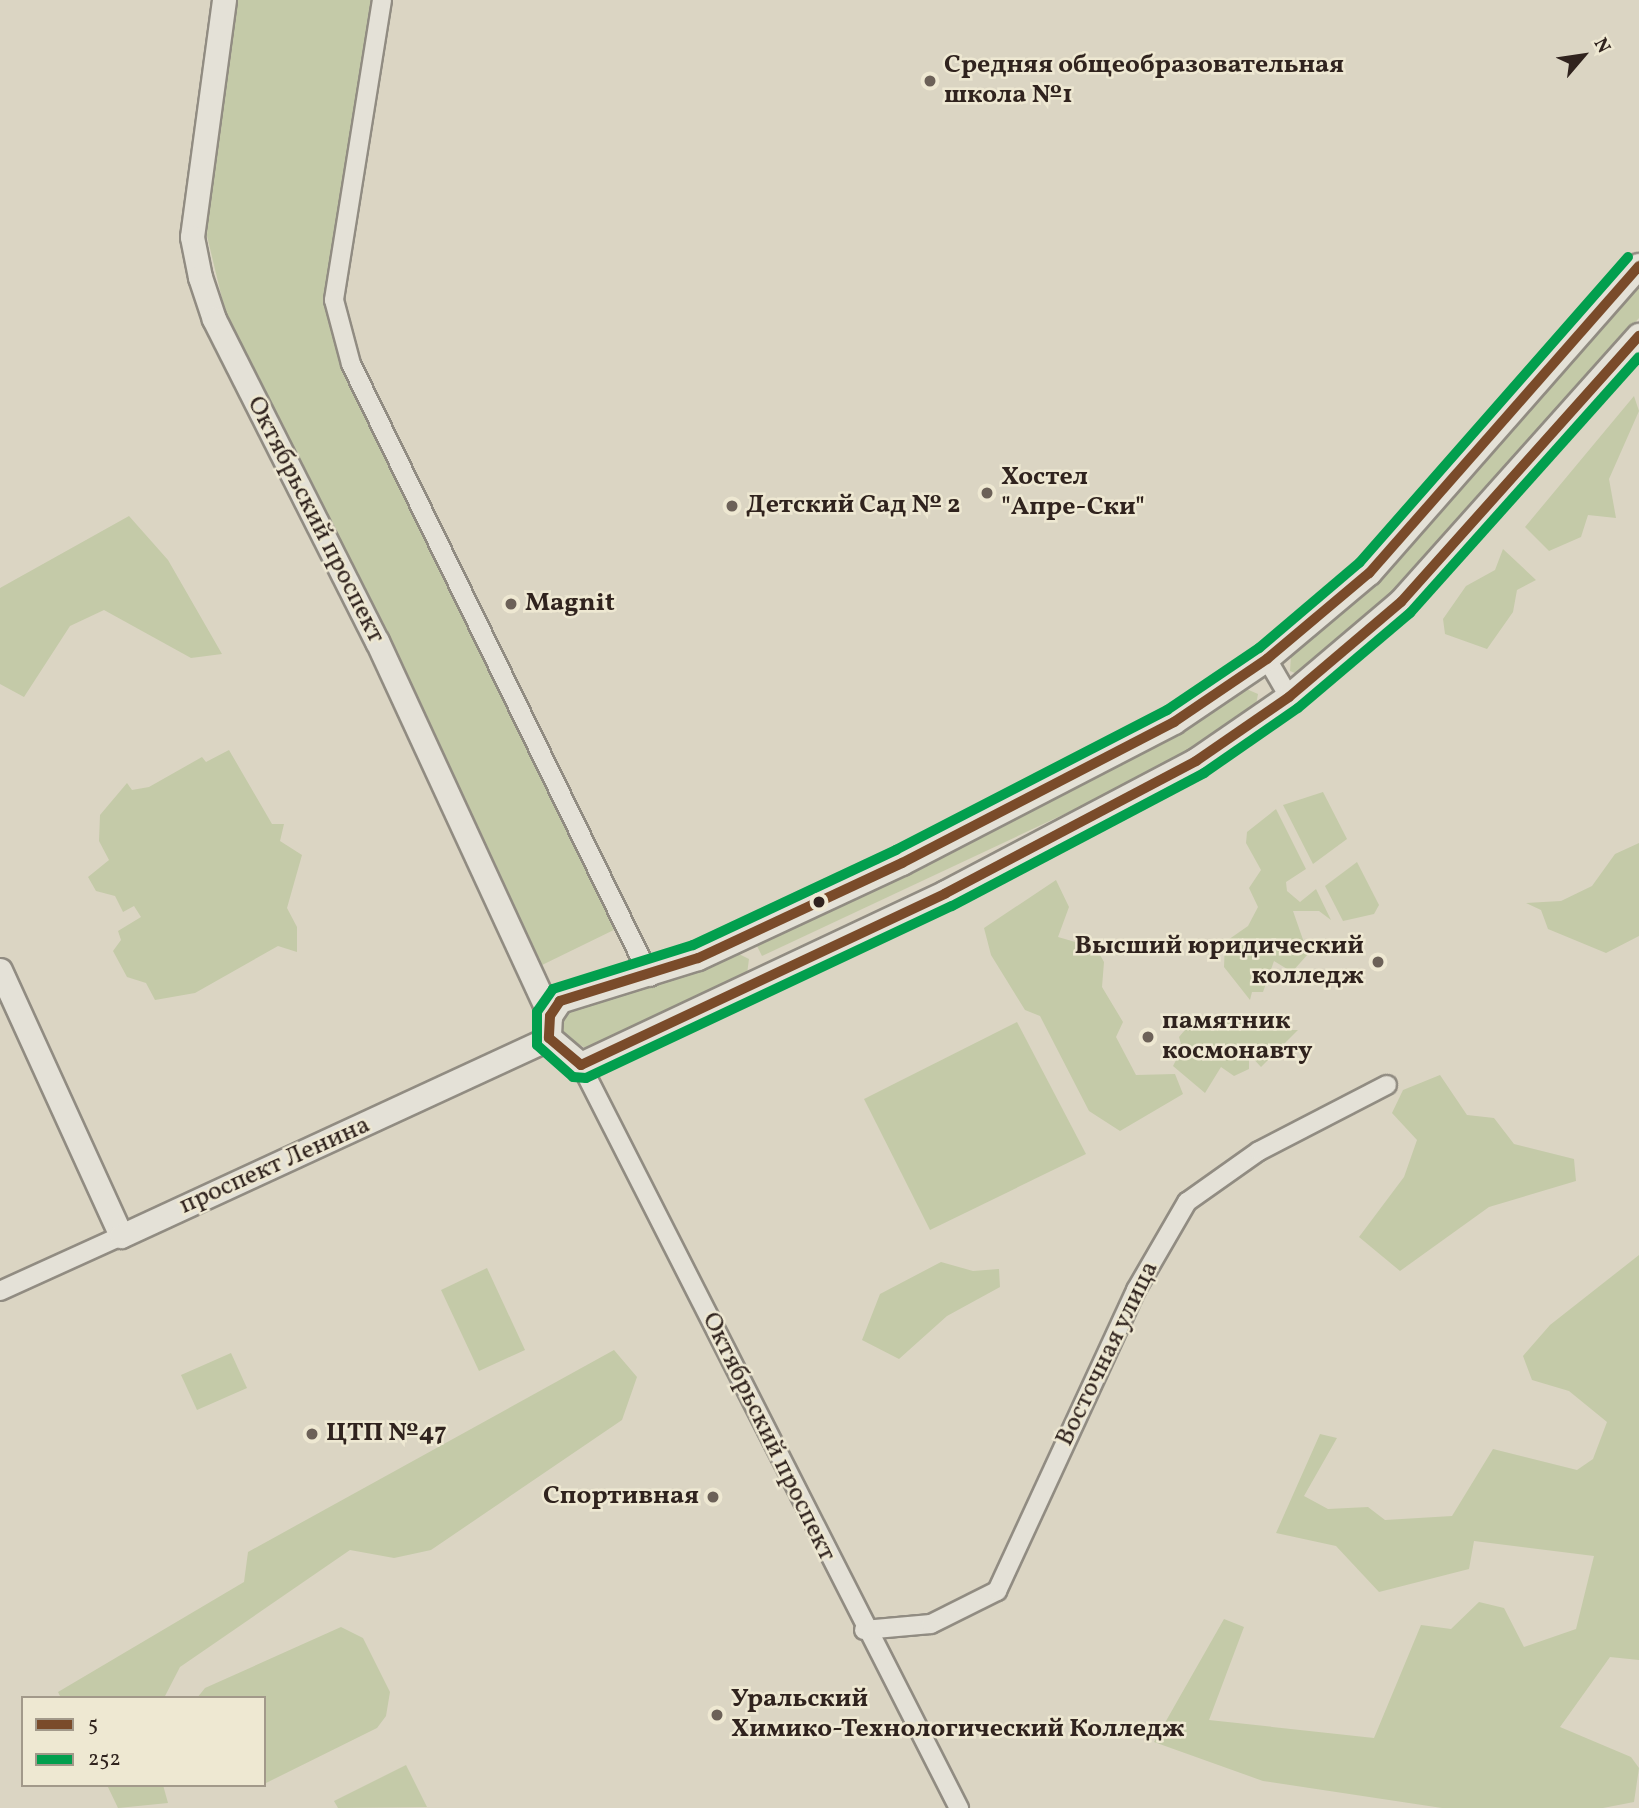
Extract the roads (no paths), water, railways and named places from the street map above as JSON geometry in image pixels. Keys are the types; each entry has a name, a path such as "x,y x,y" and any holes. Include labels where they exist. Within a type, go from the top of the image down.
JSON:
{"main road":[{"name":"проспект Ленина","path":"549,1027 560,1001 650,977 739,941 1021,804 1174,722 1267,659 1369,573 1639,266"},
{"path":"549,1027 581,1065 1039,847 1196,761 1289,697 1434,568 1639,336"},
{"path":"739,941 755,956 759,980"}],"street":[{"name":"Октябрьский проспект","path":"224,0 192,237 200,277 214,319 377,640 549,1027"},
{"path":"382,0 334,300 351,364 650,977"},
{"path":"1267,659 1289,697"},
{"path":"0,970 121,1236"},
{"name":"проспект Ленина","path":"0,1291 121,1236 549,1027"},
{"name":"Октябрьский проспект","path":"581,1065 864,1630 959,1808"},
{"name":"Восточная улица","path":"864,1630 931,1624 997,1591 1136,1290 1187,1202 1259,1151 1387,1085"}],"place":[{"name":"Средняя общеобразовательная школа №1","path":"930,81"},
{"name":"Хостел \"Апре-Ски\"","path":"987,493"},
{"name":"Детский Сад № 2","path":"732,506"},
{"name":"Magnit","path":"511,604"},
{"name":"Высший юридический колледж","path":"1378,962"},
{"name":"памятник космонавту","path":"1148,1037"},
{"name":"ЦТП №47","path":"312,1434"},
{"name":"Спортивная","path":"713,1497"},
{"name":"Уральский Химико-Технологический Колледж","path":"717,1715"}]}
